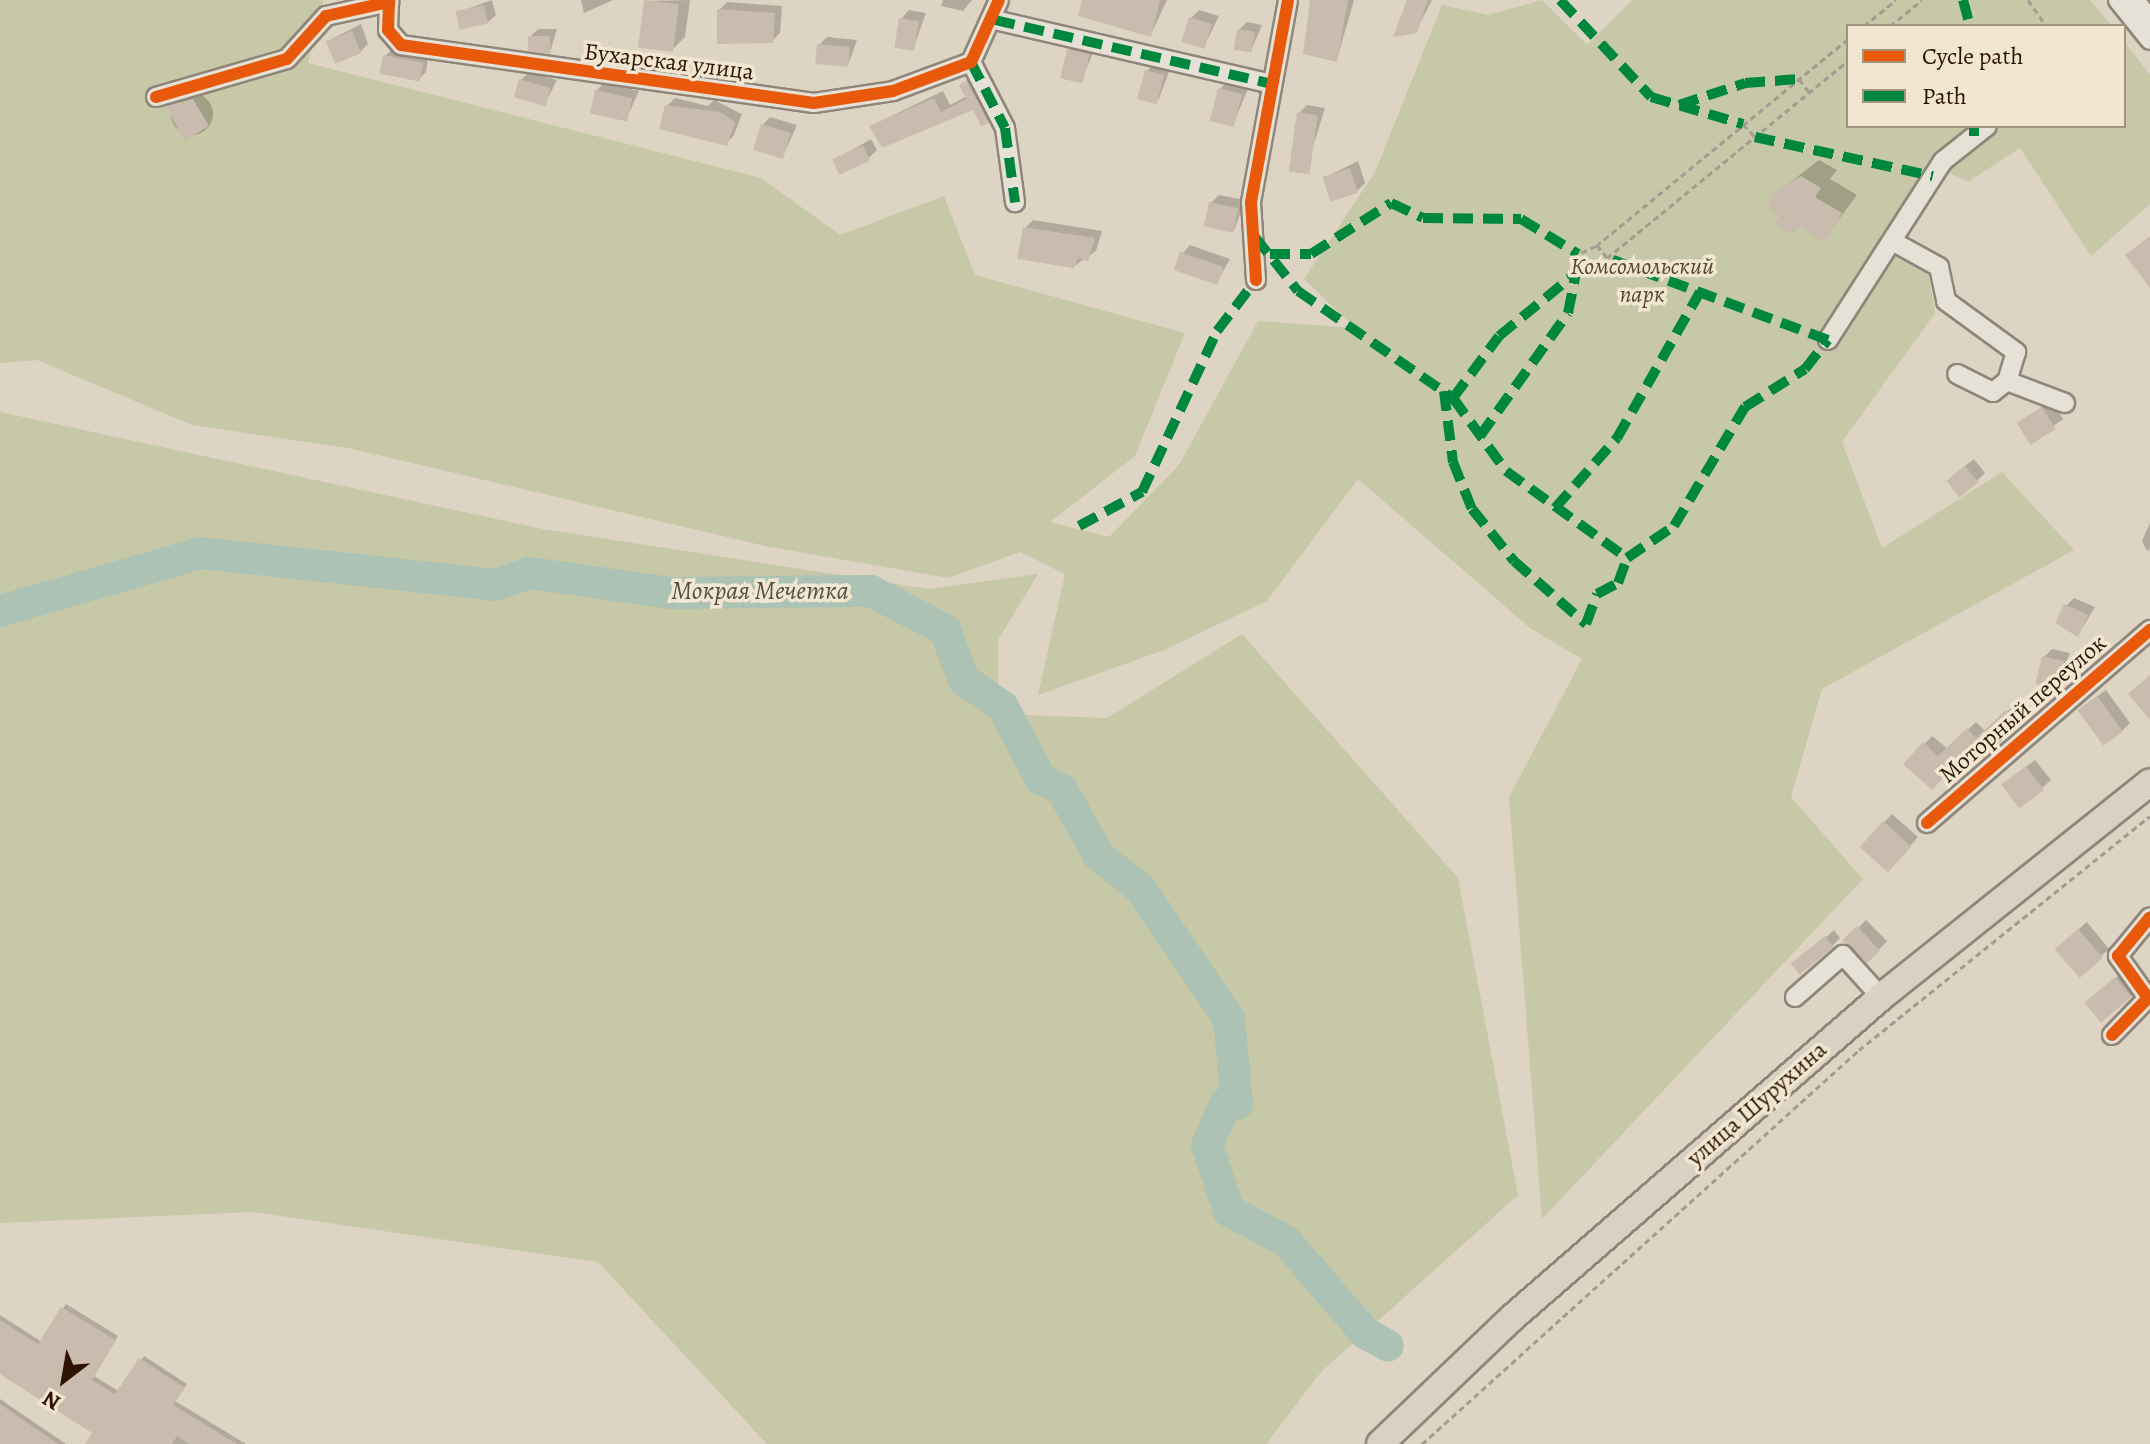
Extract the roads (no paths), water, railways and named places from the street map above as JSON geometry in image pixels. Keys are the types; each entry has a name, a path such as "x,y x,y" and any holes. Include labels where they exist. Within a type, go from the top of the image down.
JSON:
{"highway":[{"name":"улица Шурухина","path":"1380,1444 1513,1317 1881,997 2150,782"}],"street":[{"path":"999,0 995,20 971,62 1005,128 1015,202"},
{"path":"1256,280 1251,202 1288,0"},
{"path":"2118,0 2147,29"},
{"path":"2135,0 2147,29"},
{"name":"Бухарская улица","path":"156,97 287,59 326,16 389,2 388,30 401,45 814,103 893,91 971,62"},
{"path":"995,20 1272,84"},
{"path":"2126,37 2147,29"},
{"path":"1828,340 1943,161 1984,128"},
{"path":"1892,241 1939,267 1946,301 2016,352 2007,381 1993,392 1957,374"},
{"path":"2007,381 2065,403"},
{"name":"Моторный переулок","path":"1927,823 2150,630"},
{"path":"2112,1035 2148,998 2118,956 2150,917"},
{"path":"1795,997 1843,955 1881,997"}],"waterway":[{"name":"Мокрая Мечетка","path":"0,611 201,553 495,585 530,573 671,593 871,591 945,630 964,680 1003,707 1040,778 1062,790 1099,856 1140,888 1229,1019 1237,1104 1226,1103 1207,1145 1229,1211 1286,1241 1365,1333 1388,1346"}],"park label":[{"name":"Комсомольский парк","path":"1642,281"}]}
